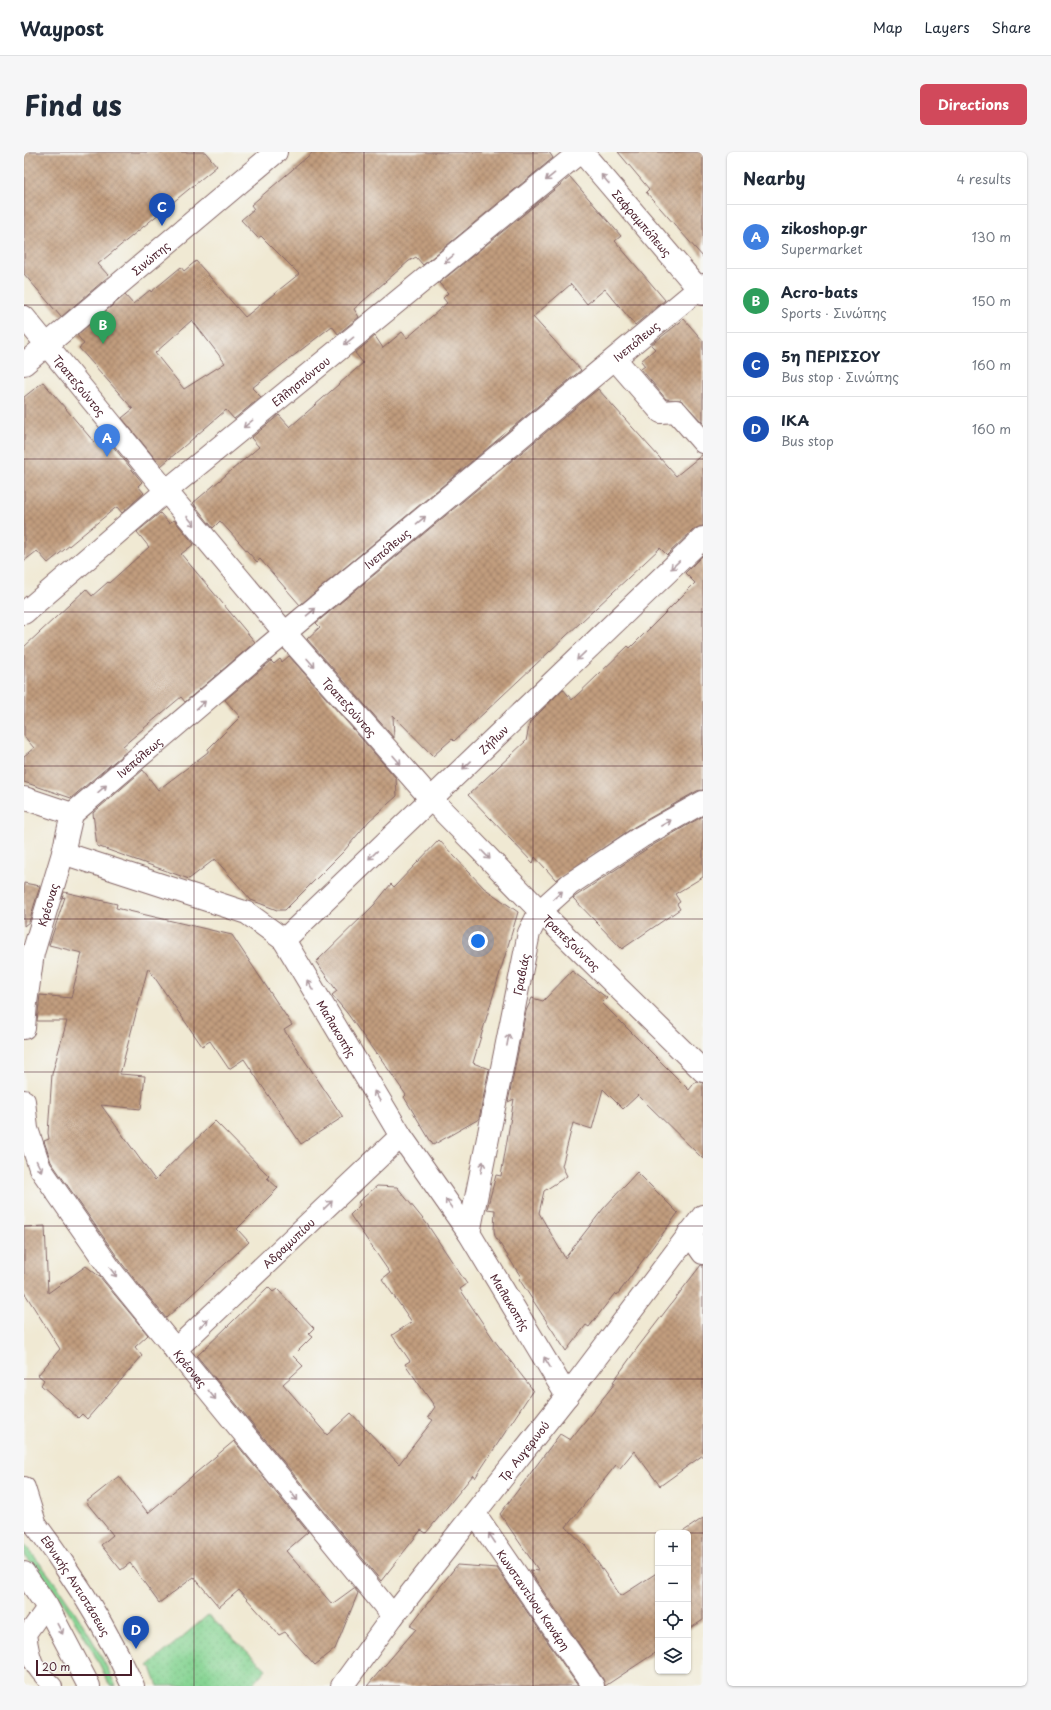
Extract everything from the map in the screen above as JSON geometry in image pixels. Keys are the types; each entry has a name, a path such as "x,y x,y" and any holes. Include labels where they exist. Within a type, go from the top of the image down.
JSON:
{"street":[{"name":"Σινώπης","path":"24,364 276,152"},
{"name":"Σαφραμπόλεως","path":"581,152 701,289"},
{"name":"Ελλησπόντου","path":"24,613 166,491 581,152"},
{"name":"Ινεπόλεως","path":"72,814 285,633 701,289"},
{"name":"Τραπεζούντος","path":"24,317 166,491 285,633 431,799 540,911 703,1071"},
{"path":"615,359 661,412 676,411 703,442"},
{"name":"Ζήλων","path":"284,940 703,538"},
{"path":"24,798 72,814 63,853"},
{"name":"Γραβιάς","path":"469,1233 529,933 540,911 570,884 641,837 703,802"},
{"name":"Μαλακοπής","path":"63,853 248,913 284,940 401,1136 469,1233 568,1396"},
{"name":"Κρέσνας","path":"24,1028 29,953 63,853"},
{"name":"Κρέσνας","path":"24,1101 27,1129 40,1168 113,1273 393,1616"},
{"name":"Αδραμυπίου","path":"175,1350 401,1136"},
{"name":"Τρ. Αυγερινού","path":"342,1686 393,1616 568,1396 703,1216"},
{"path":"689,1233 703,1253"},
{"name":"Εθνικής Αντιστάσεως","path":"24,1488 30,1517 78,1585 110,1638 133,1686"},
{"name":"Κωνσταντίνου Κανάρη","path":"475,1514 593,1686"},
{"path":"24,1573 47,1606 89,1686"}],"lane":[{"path":"47,1606 27,1634 29,1653 36,1670 53,1686"}],"green space":[{"path":"24,1544 51,1577 75,1612 97,1648 116,1686 110,1686 83,1633 50,1585 24,1555"},
{"path":"208,1615 266,1669 251,1686 158,1686 151,1668 148,1666"}],"building":[{"path":"24,152 205,152 217,166 98,264 109,276 61,317 24,274"},
{"path":"313,152 549,152 553,158 423,265 416,257 409,261 354,309 359,317 338,334 332,326 252,388 261,397 234,419 226,410 161,466 122,418 133,409 79,348 84,344 77,335 125,295 133,304 150,290 151,292 181,267 184,271 196,261 245,317 299,274 261,236 258,238 241,220 254,209 251,205","holes":["192,320 225,363 184,389 155,353"]},
{"path":"618,152 703,152 703,257 646,192 649,189"},
{"path":"570,177 621,236 615,241 665,300 635,325 605,289 587,304 571,284 533,317 581,370 300,605 260,559 257,562 220,521 213,528 193,503 259,447 251,438 279,415 290,427 363,363 355,353 375,336 383,348 402,332 407,338 447,303 443,298 448,293 439,283"},
{"path":"684,319 703,341 703,423 681,400 666,399 641,369 645,366 641,361 655,349 651,345"},
{"path":"43,382 94,442 103,434 142,482 138,486 144,493 122,513 117,507 114,509 48,563 37,551 24,561 24,397"},
{"path":"598,389 676,476 703,454 703,526 694,529 667,555 660,548 454,741 452,739 433,756 393,715 394,738 307,639 320,627 316,623"},
{"path":"160,513 169,523 174,520 194,544 181,554 255,642 185,702 181,697 143,729 123,746 127,751 71,798 24,782 24,756 34,748 24,736 24,647 86,589 92,596 108,582 109,583 149,547 137,532"},
{"path":"703,555 703,790 697,791 634,827 556,880 535,857 533,863 468,795 526,741 530,722 563,689 572,700 628,646 630,648 695,583 685,573"},
{"path":"289,656 396,778 397,796 369,821 344,851 285,910 277,910 251,900 215,859 189,879 97,846 93,813 143,770 158,790 208,752 208,749 240,717 225,700 271,661 274,664 280,659 282,662"},
{"path":"703,816 703,877 675,894 680,902 677,904 680,909 622,949 573,898 648,848"},
{"path":"439,840 484,888 518,912 473,1063 489,1069 479,1119 433,1145 404,1097 406,1095 377,1053 376,1054 347,1013 332,995 337,991 316,962 374,905 391,884 394,887"},
{"path":"24,883 40,886 29,922 24,926"},
{"path":"64,892 117,904 116,908 232,935 292,1025 284,1030 343,1117 301,1144 244,1059 229,1069 210,1041 202,1046 148,968 120,1074 145,1076 141,1109 101,1105 155,1180 215,1121 269,1176 267,1178 278,1188 237,1229 249,1242 166,1318 123,1265 51,1162 44,1141 49,1139 48,1133 52,1074 67,1021 37,1021 40,995 71,998 82,953 49,945 65,897 62,898"},
{"path":"572,971 607,998 602,1003 689,1090 696,1081 703,1083 703,1159 638,1095 623,1109 603,1089 592,1129 573,1123 562,1166 567,1176 544,1191 539,1213 565,1258 603,1209 637,1172 678,1213 617,1295 615,1293 589,1327 586,1325 566,1351 519,1279 521,1277 495,1236 495,1210 487,1209 496,1175 501,1176 514,1099 508,1102 526,1011 532,998 543,1001"},
{"path":"377,1186 397,1187 427,1224 467,1284 460,1289 494,1340 533,1390 475,1478 473,1475 426,1533 421,1530 381,1581 197,1356 268,1287 273,1292 277,1289 314,1328 308,1334 312,1337 293,1356 303,1366 283,1384 327,1435 351,1413 399,1464 433,1420 428,1417 435,1407 405,1364 410,1361 392,1335 412,1322 382,1279 390,1273 350,1215 360,1205 358,1202"},
{"path":"45,1226 48,1293 86,1266 100,1277 148,1335 135,1347 142,1356 87,1419 82,1414 78,1418 41,1385 44,1380 38,1375 60,1349 24,1292 24,1227"},
{"path":"701,1265 703,1265 703,1455 660,1486 634,1451 620,1468 616,1465 566,1527 586,1546 621,1596 655,1574 655,1653 605,1686 603,1679 529,1570 539,1571 500,1514 560,1434 570,1440 615,1383 613,1382"},
{"path":"234,1441 308,1532 286,1551 332,1604 354,1588 358,1593 335,1649 315,1665 285,1632 279,1635 239,1590 219,1607 194,1577 159,1603 130,1563 121,1570 101,1545 113,1535 86,1502 119,1476 148,1513"},
{"path":"703,1518 703,1620 691,1628 691,1530 685,1530"},
{"path":"457,1565 497,1568 578,1686 367,1686 416,1629 410,1626"}],"place":[{"name":"5η ΠΕΡΙΣΣΟΥ","path":"162,226"},
{"name":"Acro-bats","path":"103,344"},
{"name":"zikoshop.gr","path":"107,457"},
{"name":"ΙΚΑ","path":"136,1649"}]}
